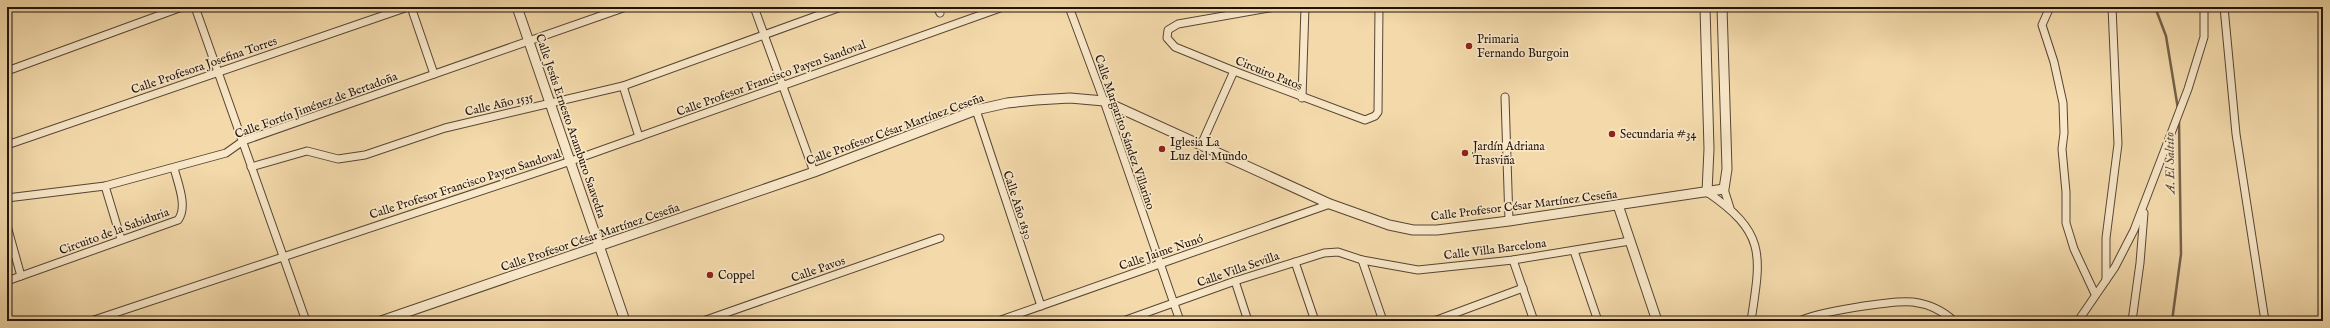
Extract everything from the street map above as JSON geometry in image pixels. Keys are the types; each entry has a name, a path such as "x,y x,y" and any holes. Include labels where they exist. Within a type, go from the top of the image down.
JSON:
{"street":[{"path":"7,71 182,7"},
{"path":"195,7 306,321"},
{"path":"409,7 434,74"},
{"name":"Calle Profesora Josefina Torres","path":"7,145 409,7"},
{"name":"Calle Jesús Ernesto Aramburo Saavedra","path":"517,7 625,321"},
{"name":"Calle Fortín Jiménez de Bertadoña","path":"7,198 105,186 226,153 243,141 626,7"},
{"path":"754,7 781,85 814,172"},
{"name":"Calle Año 1535","path":"251,167 307,151 338,159 365,155 445,128 623,86 841,7"},
{"name":"Calle Profesor Francisco Payen Sandoval","path":"91,321 571,161 1003,7"},
{"name":"Calle Margarito Sández Villarino","path":"1069,7 1104,101 1180,321"},
{"name":"Circuiro Patos","path":"1273,7 1178,24 1166,33 1169,43 1175,47 1360,120 1375,116 1378,112 1379,7"},
{"path":"1302,98 1304,7"},
{"path":"1705,7 1709,149 1707,192 1730,208 1748,228 1756,246 1757,278 1751,321"},
{"path":"1722,7 1727,168 1724,189 1730,208"},
{"path":"2050,7 2042,25 2060,86 2063,107 2064,133 2062,150 2066,192 2065,218 2074,248 2095,294"},
{"path":"2106,280 2106,238 2118,144 2112,7"},
{"path":"2078,321 2126,250 2144,207 2188,89 2204,37 2204,7"},
{"path":"2224,7 2236,134 2265,321"},
{"path":"1201,146 1234,71"},
{"path":"623,86 639,137"},
{"name":"Calle Profesor César Martínez Ceseña","path":"381,321 814,172 976,110 1007,103 1036,100 1070,98 1104,101 1330,204 1389,225 1413,230 1437,230 1509,221 1724,189"},
{"path":"1505,98 1509,221"},
{"name":"Calle Año 1830","path":"976,110 1041,306"},
{"name":"Circuito de la Sabiduria","path":"7,281 178,220 182,215 183,207 174,168"},
{"path":"105,186 122,239"},
{"name":"Calle Jaime Nunó","path":"998,321 1330,204"},
{"path":"1618,205 1657,321"},
{"path":"2132,321 2140,263 2144,207"},
{"path":"7,226 21,276"},
{"name":"Calle Pavos","path":"703,321 940,238"},
{"name":"Calle Villa Barcelona","path":"1362,260 1418,270 1513,260 1630,241"},
{"path":"1574,251 1598,321"},
{"name":"Calle Villa Sevilla","path":"1123,321 1234,281 1331,252 1362,260"},
{"path":"1362,260 1383,321"},
{"path":"1513,260 1534,321"},
{"path":"1295,262 1315,321"},
{"path":"1234,281 1248,321"},
{"path":"1434,321 1522,288"},
{"path":"1800,321 1820,314 1901,302 1927,305 1941,310 1954,321"}],"waterway":[{"name":"A. El Saltito","path":"2155,7 2166,36 2178,109"},
{"name":"A. El Saltito","path":"2172,321 2181,254 2179,120"}],"place":[{"name":"Primaria Fernando Burgoin","path":"1469,46"},
{"name":"Secundaria #34","path":"1612,134"},
{"name":"Iglesia La Luz del Mundo","path":"1162,149"},
{"name":"Jardín Adriana Trasviña","path":"1465,153"},
{"name":"Coppel","path":"710,275"}]}
